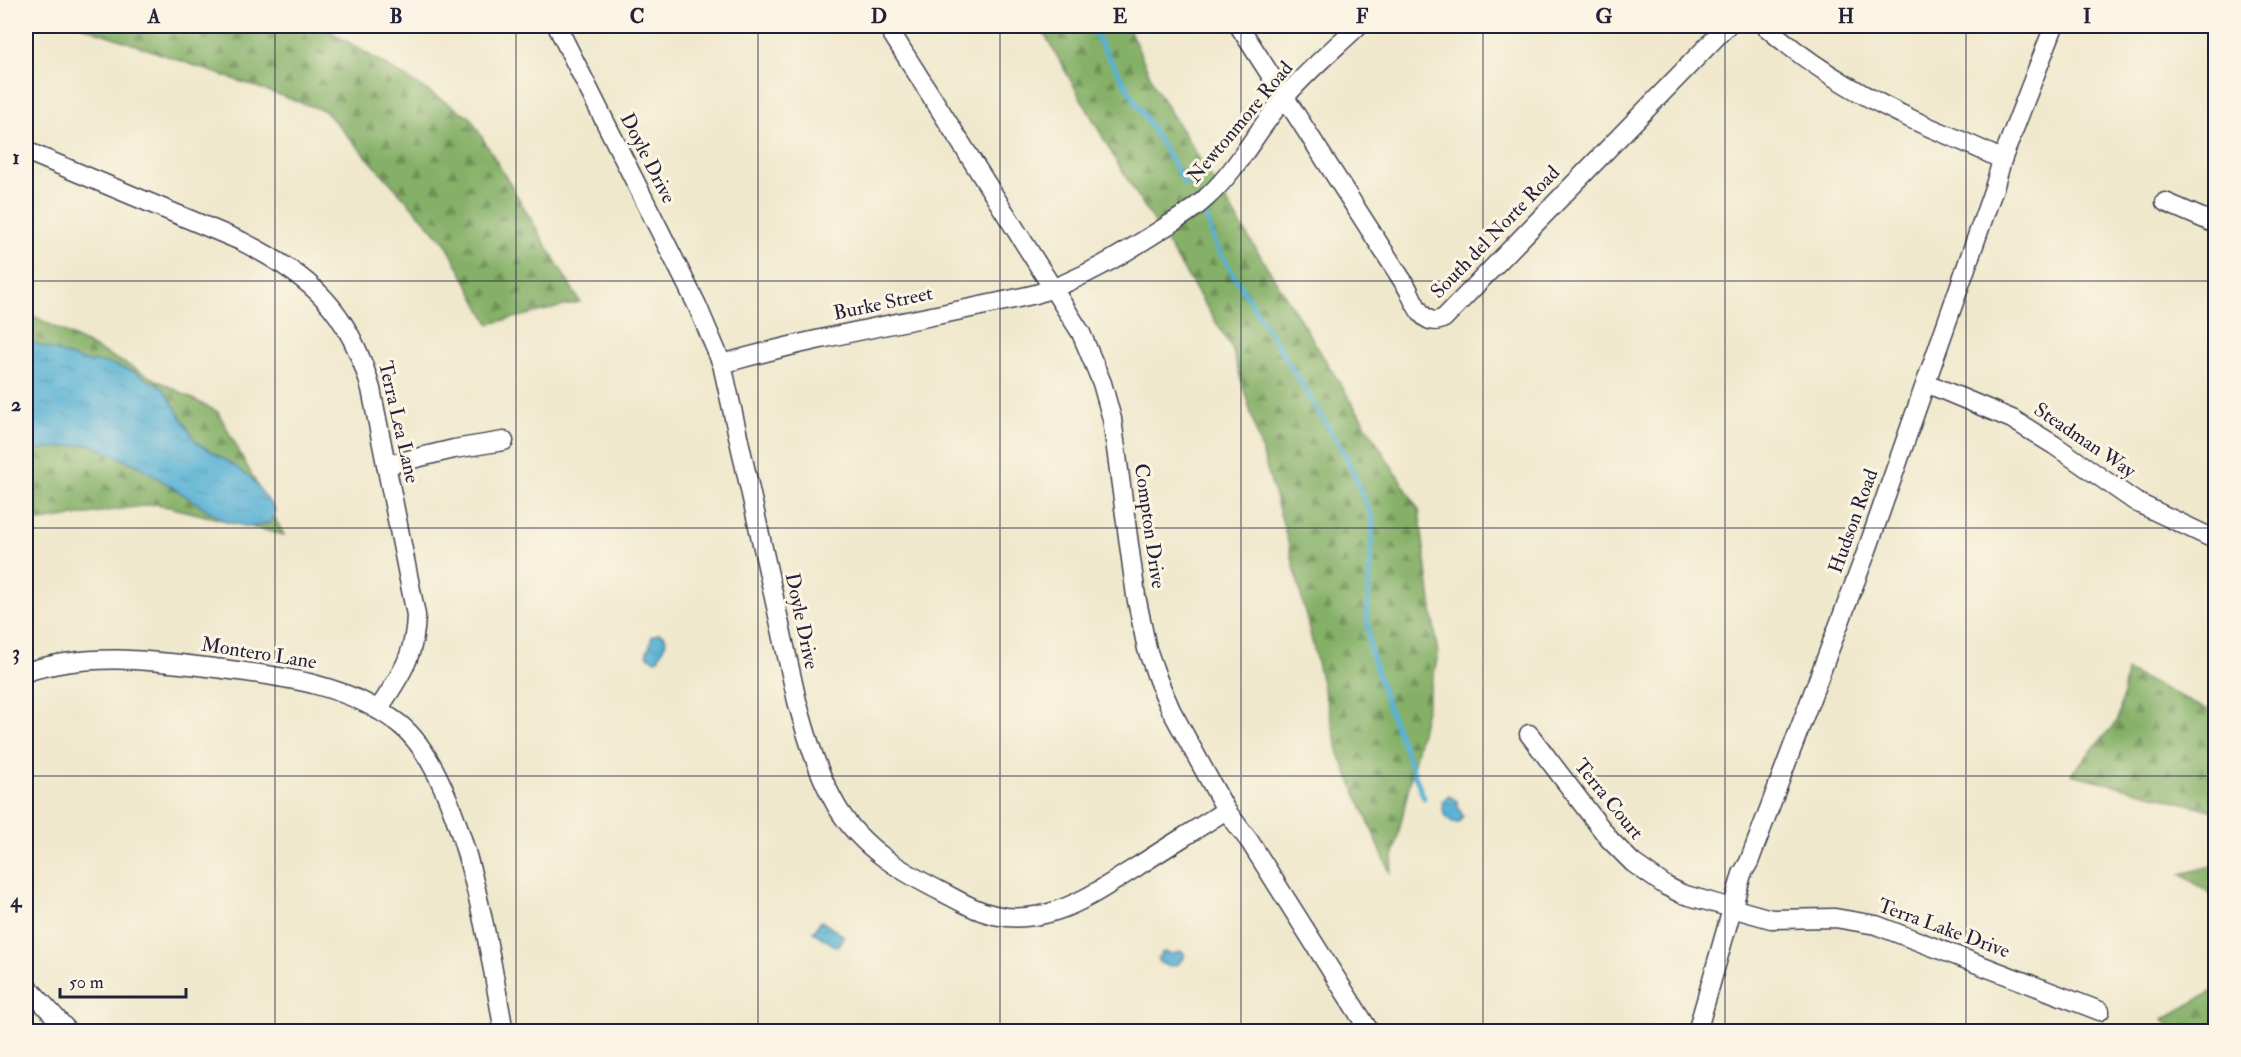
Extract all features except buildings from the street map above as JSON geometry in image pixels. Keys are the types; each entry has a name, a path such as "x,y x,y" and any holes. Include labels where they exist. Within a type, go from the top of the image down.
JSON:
{"street":[{"name":"Doyle Drive","path":"557,26 697,305 722,364 753,498 776,613 811,749 824,783 838,808 866,843 886,860 977,910 999,916 1028,917 1047,913 1086,898 1226,810"},
{"name":"Compton Drive","path":"887,26 1081,333 1102,383 1109,410 1118,457 1136,596 1147,649 1171,710 1226,810 1250,842 1370,1032"},
{"path":"1239,26 1286,96"},
{"name":"Newtonmore Road","path":"1054,288 1132,249 1191,211 1221,183 1286,96 1358,26"},
{"name":"South del Norte Road","path":"1286,96 1408,289 1418,310 1429,321 1437,322 1444,318 1549,207 1727,26"},
{"path":"1765,26 1855,90 1902,115 2002,160"},
{"name":"Hudson Road","path":"1697,1032 1742,874 1749,862 1866,553 2002,160 2054,26"},
{"name":"Terra Lea Lane","path":"26,152 241,241 275,258 316,289 347,328 360,352 371,389 416,615 416,636 406,666 378,710"},
{"path":"2165,202 2216,224"},
{"name":"Burke Street","path":"722,364 764,352 997,303 1054,288"},
{"name":"Steadman Way","path":"1926,383 2012,419 2136,502 2216,540"},
{"path":"387,465 454,449 504,441"},
{"name":"Montero Lane","path":"26,672 58,663 87,659 148,660 287,677 337,690 378,710 400,724 421,749 439,779 456,820 469,862 493,968 504,1032"},
{"name":"Terra Court","path":"1529,734 1610,840 1633,863 1682,894 1731,908"},
{"name":"Terra Lake Drive","path":"1731,908 1770,919 1835,918 1876,925 2100,1011"},
{"path":"26,985 69,1032"}],"green space":[{"path":"81,26 322,26 470,117 580,302 489,324 446,244 325,111"},
{"path":"1040,26 1128,26 1156,89 1419,510 1438,655 1390,872 1339,754 1289,545 1232,348 1118,164"},
{"path":"26,312 218,412 284,535 156,504 26,523"},
{"path":"2127,671 2215,713 2215,811 2071,774 2118,720"},
{"path":"2215,865 2215,897 2181,874"},
{"path":"2215,990 2215,1031 2173,1031 2163,1019"}],"water":[{"path":"26,340 80,360 110,364 135,372 164,389 196,442 252,479 276,511 270,523 250,527 226,522 141,467 89,444 26,451"},
{"path":"659,633 665,636 666,642 658,659 654,660 647,655 647,650 652,636"},
{"path":"1449,796 1457,801 1463,816 1459,823 1452,823 1444,815 1442,802"},
{"path":"821,921 844,936 837,947 813,932"},
{"path":"1180,951 1184,953 1184,958 1176,965 1169,966 1159,962 1158,958 1163,952 1173,954"}],"waterway":[{"path":"1090,26 1186,185"},
{"path":"1207,218 1214,243 1345,454 1373,520 1367,618 1371,654 1388,707 1424,798"}]}
